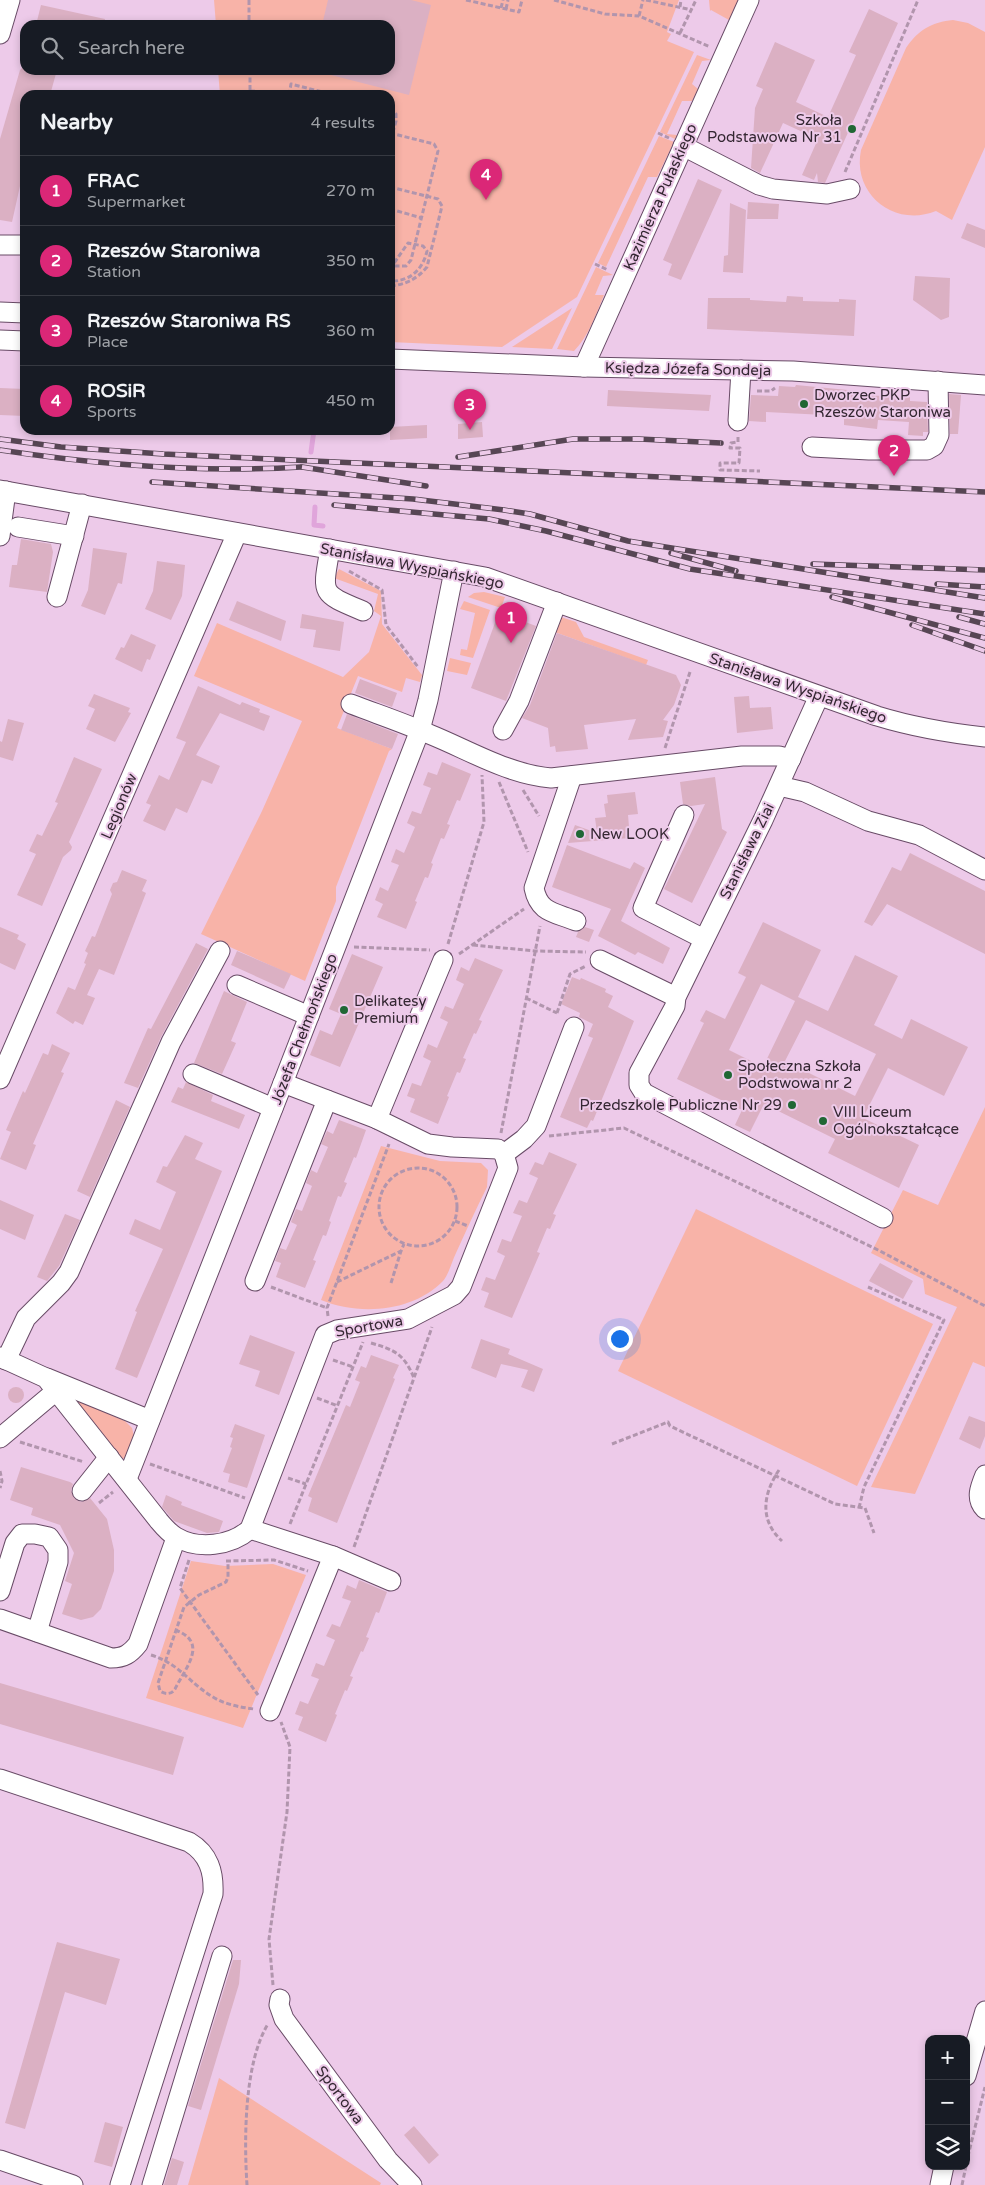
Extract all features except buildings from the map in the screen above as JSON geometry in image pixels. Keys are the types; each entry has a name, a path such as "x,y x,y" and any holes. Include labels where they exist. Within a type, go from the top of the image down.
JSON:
{"street":[{"name":"Kazimierza Pułaskiego","path":"584,367 679,143 749,0"},
{"path":"0,34 6,4"},
{"path":"679,143 759,185 773,189 827,194 843,191"},
{"path":"0,245 20,245"},
{"path":"0,312 20,313"},
{"path":"0,340 20,341"},
{"name":"Księdza Józefa Sondeja","path":"395,359 584,367 793,371 985,384"},
{"path":"738,421 740,370"},
{"path":"812,447 869,450 927,450 934,446 939,435 938,381"},
{"path":"0,536 3,491"},
{"name":"Stanisława Wyspiańskiego","path":"3,491 485,577 905,725 946,733 985,737"},
{"path":"57,597 82,504"},
{"path":"18,527 74,536"},
{"name":"Legionów","path":"0,1079 237,533"},
{"path":"330,549 325,579 328,594 332,598 363,611"},
{"name":"Józefa Chełmońskiego","path":"127,1479 420,730 428,700 454,571"},
{"path":"503,730 519,701 557,602"},
{"name":"Stanisława Ziai","path":"819,696 779,786 704,939 676,1001 639,1073 639,1085 644,1093 883,1218"},
{"path":"351,704 420,730 510,770 532,776 551,778 742,756 779,756 791,759"},
{"path":"572,776 534,888 539,904 576,921"},
{"path":"779,786 805,792 868,821 919,835 985,870"},
{"path":"684,815 644,908 704,939"},
{"path":"150,1420 51,1384 3,1359 26,1318 61,1283 69,1272 171,1042 220,951"},
{"path":"377,1119 444,957"},
{"path":"600,960 676,1001"},
{"path":"237,986 309,1016"},
{"path":"283,1083 377,1119 428,1144 452,1148 501,1151 524,1139 536,1126 574,1027"},
{"path":"193,1074 273,1108"},
{"path":"255,1281 327,1100"},
{"name":"Sportowa","path":"250,1529 325,1335 330,1332 367,1333 408,1319 454,1295 461,1288 508,1168 501,1151"},
{"path":"1,1437 51,1384"},
{"path":"51,1384 127,1479 174,1545"},
{"path":"82,1491 109,1457"},
{"path":"985,1475 979,1497 980,1504 985,1509"},
{"path":"174,1545 190,1543 212,1544 236,1538 250,1529 341,1559 391,1581"},
{"path":"0,1591 15,1542 22,1534 50,1537 58,1550 58,1562 37,1632"},
{"path":"0,1619 111,1658 121,1658 138,1644 174,1545"},
{"path":"278,1714 341,1559"},
{"path":"0,1779 189,1842 206,1856 211,1868 213,1894 120,2185"},
{"path":"152,2185 222,1956"},
{"name":"Sportowa","path":"279,2002 284,2019 388,2160 412,2185"},
{"path":"970,2062 985,2011"},
{"path":"0,2160 73,2185"},
{"path":"940,2185 943,2170"}],"path":[{"path":"249,0 249,20"},
{"path":"466,0 478,1 519,12 522,0"},
{"path":"501,8 503,0"},
{"path":"506,9 508,0"},
{"path":"554,0 604,14 639,16 715,49"},
{"path":"639,16 644,0 692,10"},
{"path":"680,7 682,0"},
{"path":"680,33 696,0"},
{"path":"843,191 918,0"},
{"path":"250,75 250,90"},
{"path":"290,90 291,84 314,90"},
{"path":"658,133 679,143"},
{"path":"395,134 434,144 438,151 411,260 406,266 395,267"},
{"path":"395,188 438,199 442,206 427,267 421,274 404,284 395,285"},
{"path":"395,210 422,218"},
{"path":"395,261 408,243 423,246 427,251 424,264 420,270 395,281"},
{"path":"595,264 614,273"},
{"path":"738,421 738,442 731,443 730,448 740,448 738,463 720,463 720,470 760,471"},
{"path":"664,752 690,672"},
{"path":"486,759 538,876"},
{"path":"444,957 484,822 486,759"},
{"path":"510,770 552,836"},
{"path":"336,946 401,947 438,951 444,957 454,958 539,904"},
{"path":"501,1151 535,951 539,904"},
{"path":"473,945 535,951 586,952 600,960"},
{"path":"557,1013 570,974 600,960"},
{"path":"526,998 575,1022 574,1027"},
{"path":"330,1332 327,1308 395,1127"},
{"path":"524,1139 624,1128 878,1250 985,1306"},
{"path":"412,1168 426,1168 439,1174 449,1182 455,1194 458,1208 455,1221 449,1232 439,1241 428,1246 415,1247 404,1244 392,1237 384,1228 379,1216 382,1192 389,1180 400,1172 412,1168"},
{"path":"373,1189 382,1192"},
{"path":"391,1284 404,1244"},
{"path":"337,1282 401,1251"},
{"path":"255,1281 327,1308"},
{"path":"859,1508 864,1487 944,1320 868,1287"},
{"path":"341,1559 414,1378 432,1324 430,1309"},
{"path":"284,1540 367,1333 386,1348 399,1354 407,1363 414,1378"},
{"path":"612,1444 668,1422 670,1426 835,1504 864,1508 874,1533"},
{"path":"1,1437 91,1464"},
{"path":"135,1459 260,1504"},
{"path":"779,1470 770,1487 766,1516 774,1534 782,1541"},
{"path":"0,1471 2,1481 0,1488"},
{"path":"174,1545 190,1557 180,1588 278,1714 290,1747 287,1812 269,1939 274,1989 279,2002 262,2033 253,2069 244,2142 247,2185"},
{"path":"220,1561 274,1560 316,1574"},
{"path":"176,1630 187,1635 193,1644 193,1655 174,1691 168,1694 163,1693 158,1686 165,1660 184,1607 190,1601 226,1582 228,1562"},
{"path":"133,1650 165,1660 204,1691 224,1702 278,1714"},
{"path":"278,1714 283,1726"},
{"path":"970,2149 985,2087"},
{"path":"962,2185 965,2170"}],"shaded area":[{"path":"214,0 679,0 667,32 671,34 667,41 694,52 577,297 502,347 395,342 395,90 220,90 218,75 395,75 395,20 216,20"},
{"path":"709,0 738,0 729,20 710,11"},
{"path":"953,20 968,23 985,32 985,147 952,220 936,211 920,215 905,215 891,211 879,203 870,193 863,180 860,166 861,150 906,48 915,36 926,28"},
{"path":"697,55 711,60 702,61 692,84 698,89 692,101 682,101 667,134 677,135 675,139 660,132"},
{"path":"659,136 674,142 657,177 648,177 606,267 598,263"},
{"path":"596,267 613,275 603,276 595,295 604,295 592,324 584,339 574,351 557,349"},
{"path":"572,308 552,349 512,347"},
{"path":"339,569 381,591 382,624 422,675 420,682 406,678 402,692 358,676 337,728 392,749 389,751 336,887 336,901 305,981 201,934 262,811 302,721 194,676 217,623 343,677 369,652 381,616 374,611 378,594 334,578"},
{"path":"484,592 505,597 501,608 468,597 474,593"},
{"path":"464,601 490,610 473,658 460,655 461,649 467,650 475,613 460,609"},
{"path":"558,616 576,622 584,637 648,660 646,665 549,630"},
{"path":"450,658 471,663 467,675 447,671"},
{"path":"985,1107 985,1367 973,1362 915,1494 871,1487 957,1307 925,1294 923,1279 871,1253 903,1190 938,1205"},
{"path":"381,1146 440,1161 481,1163 488,1170 487,1187 447,1275 431,1291 401,1305 385,1308 352,1308 321,1300"},
{"path":"696,1209 933,1324 857,1486 618,1371"},
{"path":"74,1399 125,1421 132,1428 134,1436 127,1457 122,1459"},
{"path":"191,1561 225,1566 273,1564 306,1575 243,1728 146,1698"},
{"path":"219,2078 381,2183 380,2185 188,2185"}],"waterway":[{"path":"311,452 313,435"},
{"path":"315,507 314,525 323,526"}],"railway":[{"path":"0,439 61,447 163,454 985,492"},
{"path":"458,457 573,439 639,439 721,443"},
{"path":"0,450 112,464 226,469 301,467"},
{"path":"302,467 426,486"},
{"path":"152,482 413,499 504,510 530,514 628,541 985,598"},
{"path":"334,505 489,519 546,531 690,569 985,614"},
{"path":"671,553 736,571"},
{"path":"813,564 985,570"},
{"path":"937,584 985,587"},
{"path":"832,597 985,638"},
{"path":"959,617 985,624"},
{"path":"912,625 985,651"}],"place":[{"name":"Szkoła Podstawowa Nr 31","path":"852,129"},
{"name":"ROSiR","path":"486,200"},
{"name":"Dworzec PKP Rzeszów Staroniwa","path":"804,404"},
{"name":"Rzeszów Staroniwa RS","path":"470,430"},
{"name":"Rzeszów Staroniwa","path":"894,476"},
{"name":"FRAC","path":"511,643"},
{"name":"New LOOK","path":"580,834"},
{"name":"Delikatesy Premium","path":"344,1010"},
{"name":"Społeczna Szkoła Podstwowa nr 2","path":"728,1075"},
{"name":"Przedszkole Publiczne Nr 29","path":"792,1105"},
{"name":"VIII Liceum Ogólnokształcące","path":"823,1121"}]}
